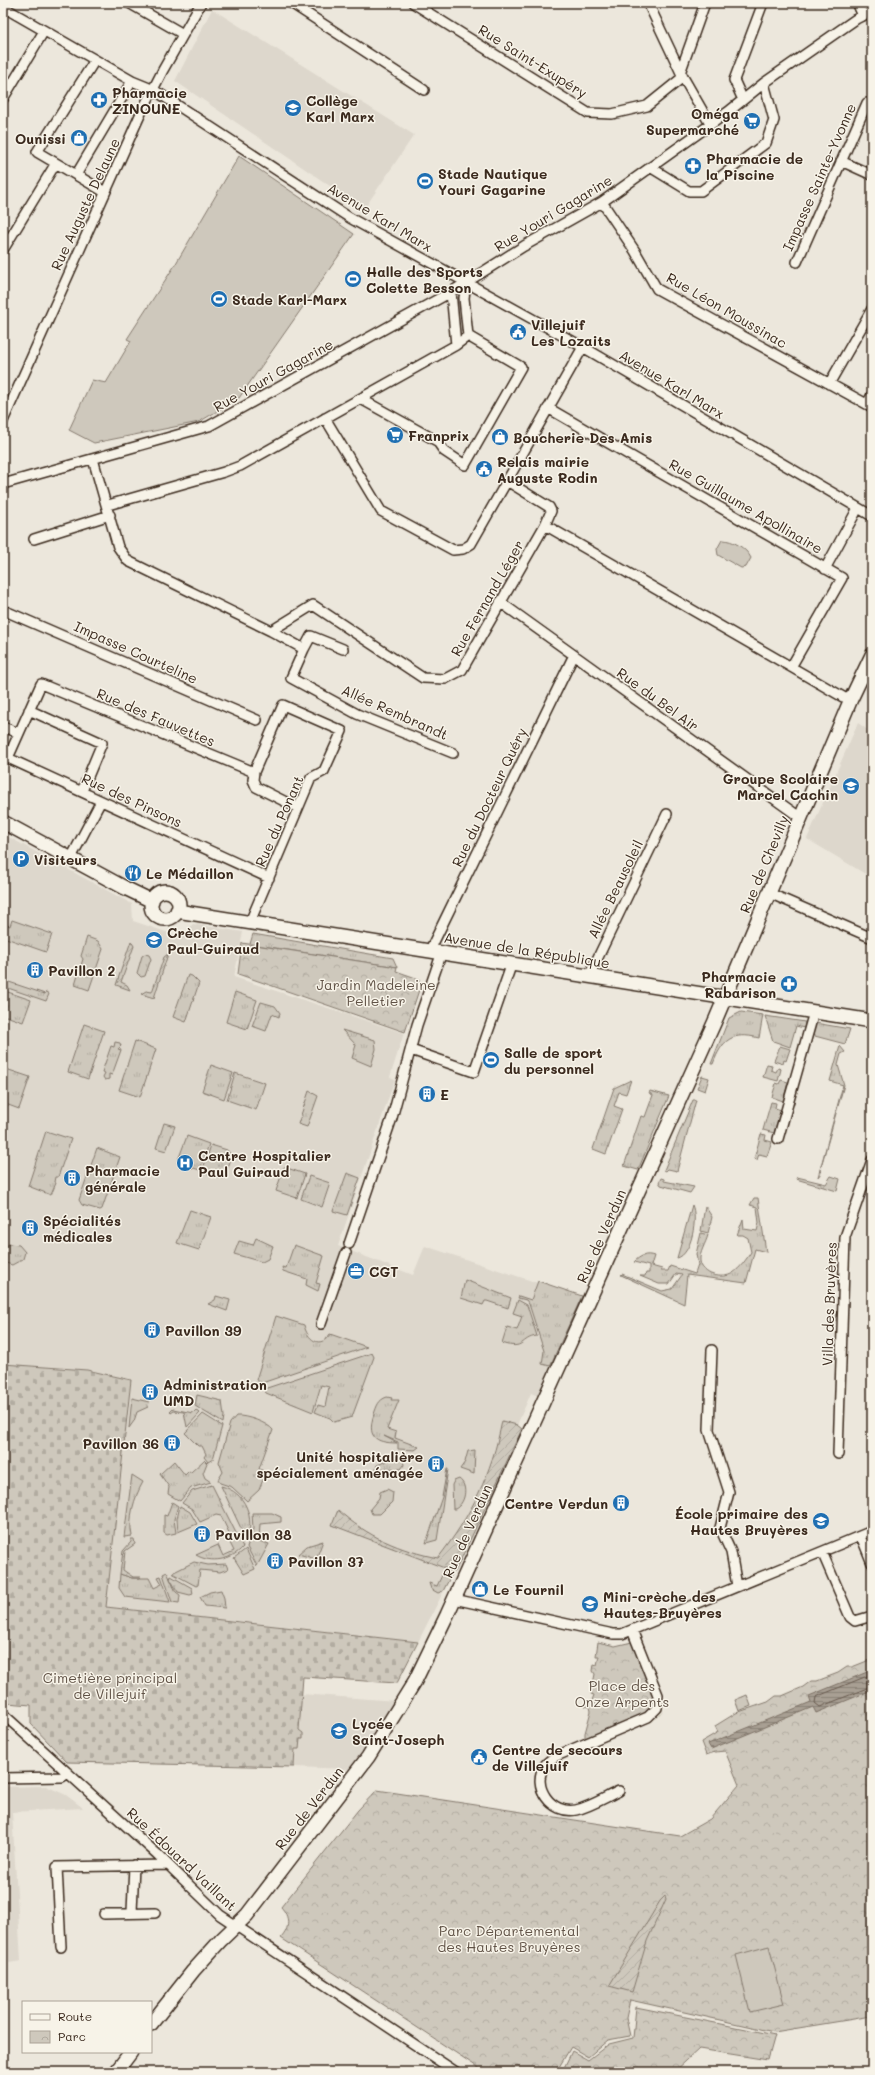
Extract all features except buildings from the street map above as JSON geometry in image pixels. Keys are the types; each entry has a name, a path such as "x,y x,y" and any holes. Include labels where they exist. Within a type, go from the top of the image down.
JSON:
{"street":[{"path":"129,3 183,34"},
{"name":"Rue Auguste Delaune","path":"3,421 105,192 154,90 201,3"},
{"path":"291,3 424,90"},
{"name":"Rue Saint-Exupéry","path":"413,3 588,113 612,114 647,106 682,74"},
{"path":"648,3 682,74 710,124"},
{"path":"682,74 705,3"},
{"path":"743,100 734,80 763,3"},
{"path":"860,3 859,7 863,16"},
{"name":"Avenue Karl Marx","path":"3,7 132,81 154,90 350,218 583,347 872,516"},
{"name":"Rue Youri Gagarine","path":"3,484 209,426 451,292 524,246 602,202 743,100 764,83 872,11"},
{"path":"3,99 44,31"},
{"path":"95,60 36,152 105,192"},
{"path":"76,175 132,81"},
{"path":"650,167 689,191 701,191 766,143 774,120 764,83"},
{"name":"Impasse Sainte-Yvonne","path":"797,262 867,103"},
{"path":"841,161 872,175"},
{"path":"3,250 56,163"},
{"name":"Rue Léon Moussinac","path":"602,202 635,251 657,289 869,406 872,394"},
{"path":"466,283 464,298 468,336"},
{"path":"451,292 456,345"},
{"path":"829,384 872,309"},
{"path":"108,506 224,472 361,399 456,345 468,336"},
{"path":"361,399 437,441 444,451 465,465 521,366 468,336"},
{"path":"325,418 381,511 454,550 463,549 471,544 583,347"},
{"name":"Rue Guillaume Apollinaire","path":"548,408 842,578 791,666"},
{"path":"93,459 108,506 118,547 128,561 271,631 304,649"},
{"name":"Rue Fernand Léger","path":"271,631 313,605 422,678 445,679 462,670 545,525 551,511 549,507 507,481"},
{"path":"825,569 858,508"},
{"path":"34,539 110,515"},
{"path":"545,525 843,697 851,699"},
{"name":"Rue du Bel Air","path":"500,602 801,818"},
{"name":"Impasse Courteline","path":"3,610 257,720"},
{"name":"Allée Rembrandt","path":"343,649 311,636 291,678 356,714 453,753"},
{"name":"Rue du Docteur Quéry","path":"349,1244 392,1118 436,951 574,655"},
{"name":"Rue de Chevilly","path":"725,998 851,699 867,677 872,655"},
{"name":"Rue des Fauvettes","path":"19,734 41,684 254,772"},
{"name":"Rue du Ponant","path":"250,922 311,778 324,772 342,731 284,705 254,772"},
{"path":"29,710 102,742 82,792"},
{"path":"3,727 19,734"},
{"name":"Rue des Pinsons","path":"19,734 8,758 269,878"},
{"path":"254,772 253,780 256,787 298,808"},
{"path":"71,858 101,801"},
{"name":"Allée Beausoleil","path":"589,976 667,814"},
{"path":"3,822 152,901 157,894 165,891 174,894 178,902 177,911"},
{"path":"769,893 872,938"},
{"name":"Avenue de la République","path":"152,901 153,913 160,918 168,918 177,911 872,1021"},
{"path":"411,1050 474,1072 512,963"},
{"name":"Rue de Verdun","path":"152,2023 181,1985 251,1909 368,1757 414,1681 454,1599 725,998"},
{"path":"778,1139 814,1012"},
{"name":"Villa des Bruyères","path":"838,1454 845,1237 872,1160"},
{"path":"322,1324 346,1253"},
{"path":"712,1350 709,1430 729,1492 720,1528 731,1552 737,1586"},
{"path":"454,1599 613,1634 632,1630 872,1531"},
{"path":"861,1536 872,1563"},
{"path":"822,1552 850,1617 854,1621 872,1616"},
{"path":"619,1791 576,1810 566,1810 556,1808 544,1796 540,1785 544,1766 554,1757 648,1717 657,1708 658,1695 632,1630"},
{"name":"Rue Édouard Vaillant","path":"3,1714 157,1854 220,1915 456,2072"},
{"path":"3,1778 62,1777 68,1773"},
{"path":"132,1912 134,1865"},
{"path":"62,1947 57,1868 167,1865"},
{"path":"104,1914 132,1912 155,1913"},
{"path":"116,2072 130,2053"}],"shaded area":[{"name":"Collège Karl Marx","path":"212,9 414,135 364,209 175,81"},
{"name":"Groupe Scolaire Marcel Cachin","path":"858,723 872,733 872,878 807,839"},
{"name":"Centre Hospitalier Paul Guiraud","path":"3,834 132,904 133,921 181,937 193,924 243,932 234,977 404,1033 390,1077 395,1079 338,1246 413,1275 425,1246 581,1297 538,1396 531,1393 517,1425 522,1429 472,1539 470,1539 418,1642 105,1607 131,1380 87,1370 3,1364"},
{"name":"Lycée Saint-Joseph","path":"301,1694 396,1701 350,1769 294,1767 296,1748 300,1739 303,1739 303,1733 299,1730"},
{"path":"46,1786 66,1795 83,1808 12,1812 21,1961 3,1964 3,1787"}],"green space":[{"path":"239,156 354,234 239,398 199,422 94,443 69,430 92,380 106,383 131,341 127,339 175,265"},
{"path":"722,540 735,543 749,554 751,558 746,567 741,568 718,555 717,549"},
{"path":"12,920 52,934 46,952 3,937 7,925 10,926"},
{"path":"253,934 393,958 397,967 250,944"},
{"path":"87,937 98,941 103,949 89,990 75,985 83,959 81,956"},
{"path":"131,941 134,946 121,982 127,985 130,990 116,985"},
{"name":"Jardin Madeleine Pelletier","path":"242,943 397,967 396,971 419,979 420,987 405,1032 238,974"},
{"path":"145,954 149,955 151,959 145,976 141,977 137,973 142,956"},
{"path":"168,954 154,998 141,994 146,991 152,992 164,957"},
{"path":"188,975 192,976 199,983 186,1022 173,1017"},
{"path":"8,979 9,982 45,994 46,992 49,994 46,1001 5,987"},
{"path":"5,991 31,1000 23,1022 3,1015 3,996"},
{"path":"235,992 257,1000 247,1029 226,1022"},
{"path":"261,1002 275,1006 280,1013 279,1017 272,1014 266,1031 252,1026"},
{"path":"741,1012 763,1015 759,1038 742,1036 729,1039 724,1043 713,1064 711,1064 729,1018"},
{"path":"765,1016 805,1022 804,1028 796,1026 790,1047 773,1041"},
{"path":"815,1023 850,1029 845,1044 811,1035"},
{"path":"84,1024 104,1031 88,1079 68,1072"},
{"path":"342,1030 375,1040 376,1049 371,1066 352,1058 356,1045"},
{"path":"135,1041 156,1049 140,1097 119,1090"},
{"path":"115,1042 120,1043 121,1046 118,1049 121,1050 112,1075 109,1074 109,1079 105,1080 103,1077 105,1073 102,1072 111,1046 114,1047"},
{"path":"780,1046 790,1049 786,1061 784,1060 783,1064 774,1061"},
{"path":"840,1046 845,1052 841,1054 838,1065 844,1085 820,1170 821,1173 818,1177 843,1085 830,1081"},
{"path":"767,1064 772,1065 771,1070 776,1072 778,1068 781,1069 778,1081 763,1077"},
{"path":"211,1065 233,1073 224,1099 202,1091"},
{"path":"3,1068 30,1077 19,1109 3,1103"},
{"path":"235,1073 265,1083 256,1110 227,1100"},
{"path":"702,1076 709,1078 705,1091 697,1088"},
{"path":"631,1080 626,1094 619,1092 614,1106 622,1109 606,1154 593,1149 614,1088"},
{"path":"781,1080 788,1082 783,1101 772,1097 776,1083 779,1084"},
{"path":"309,1091 318,1096 307,1127 298,1124"},
{"path":"650,1091 669,1096 638,1170 624,1166 641,1116 645,1117 653,1095 649,1093"},
{"path":"693,1100 696,1100 677,1171 668,1169 666,1171 664,1170"},
{"path":"771,1102 776,1103 775,1108 781,1110 774,1133 763,1130"},
{"path":"164,1123 175,1126 166,1151 156,1148"},
{"path":"46,1131 71,1139 58,1177 55,1177 54,1182 56,1183 51,1195 28,1186"},
{"path":"761,1134 766,1135 765,1140 772,1142 767,1156 759,1154 757,1160 754,1159"},
{"path":"187,1136 209,1144 200,1170 177,1163"},
{"path":"211,1145 227,1150 232,1156 224,1179 202,1172"},
{"path":"97,1148 120,1157 102,1209 100,1210 82,1205 79,1200"},
{"path":"284,1167 305,1174 297,1198 276,1191"},
{"path":"347,1173 360,1178 347,1215 333,1211"},
{"path":"309,1176 330,1183 322,1207 301,1199"},
{"path":"831,1176 840,1179 837,1191 796,1179 797,1177 826,1184"},
{"path":"661,1178 664,1179 664,1181 694,1187 690,1193 661,1185 659,1182"},
{"path":"754,1198 758,1198 766,1252 755,1249 746,1283 687,1275 684,1304 621,1275 622,1274 662,1291 672,1289 682,1275 676,1274 669,1284 659,1284 640,1276 645,1276 646,1273 649,1273 649,1266 634,1262 643,1256 651,1255 654,1256 651,1266 662,1269 661,1271 668,1271 670,1266 695,1274 698,1265 696,1254 701,1233 708,1235 700,1258 704,1270 718,1276 733,1273 743,1264 751,1252 748,1238 743,1235 737,1235 743,1219 744,1229 757,1231 759,1223 757,1207 750,1205"},
{"path":"692,1205 694,1211 694,1226 690,1243 687,1250 677,1258"},
{"path":"705,1206 712,1217 708,1233 701,1231"},
{"path":"190,1210 211,1217 199,1250 177,1243"},
{"path":"256,1238 273,1246 268,1259 262,1262 234,1254 239,1241 253,1245"},
{"path":"9,1244 19,1245 25,1252 23,1259 12,1265 3,1262 3,1248"},
{"path":"294,1245 324,1256 316,1283 320,1284 318,1291 306,1285 307,1279 283,1271 282,1267 286,1268"},
{"path":"465,1280 511,1298 508,1308 487,1301 485,1301 483,1305 461,1298"},
{"path":"538,1281 582,1296 550,1366 542,1364 544,1351 529,1304 526,1300 518,1298 519,1296 531,1300"},
{"path":"216,1296 230,1300 227,1311 208,1304 215,1300"},
{"path":"518,1300 527,1305 537,1336 515,1346 502,1343 507,1327 517,1330 522,1316 513,1313"},
{"path":"276,1316 304,1325 308,1335 314,1341 322,1341 330,1334 367,1347 262,1383 256,1380"},
{"path":"372,1353 374,1357 352,1417 334,1422 330,1418 315,1412 318,1405 325,1407 329,1387 321,1385 313,1412 266,1393 264,1389"},
{"name":"Cimetière principal de Villejuif","path":"3,1364 87,1370 131,1380 106,1607 418,1642 397,1683 303,1677 299,1730 303,1733 303,1739 300,1739 299,1749 295,1749 294,1767 67,1762 31,1724 31,1705 7,1703 3,1700"},
{"path":"197,1395 222,1401 224,1416 223,1423 195,1406"},
{"path":"387,1397 392,1398 391,1400 399,1400 387,1429 396,1432 395,1438 419,1447 415,1450 398,1449 398,1442 384,1436 397,1443 383,1442 374,1437 371,1428 374,1414 380,1402"},
{"path":"132,1398 149,1402 148,1407 137,1412 134,1421 129,1428"},
{"path":"173,1409 193,1413 196,1410 200,1413 187,1427 184,1412 174,1411 171,1413 170,1412"},
{"path":"203,1414 222,1426 213,1459 208,1462 204,1457 206,1454 202,1446 198,1446 185,1433"},
{"path":"236,1416 256,1420 267,1425 273,1430 259,1469 266,1472 259,1490 247,1501 232,1487 220,1483 218,1480 223,1472 219,1462 230,1423"},
{"path":"502,1421 517,1425 522,1429 455,1572 332,1525 338,1510 372,1535 397,1547 438,1558 461,1526 479,1493 498,1440"},
{"path":"475,1450 474,1474 460,1469 465,1462 468,1451"},
{"path":"397,1457 403,1460 404,1465 401,1469 385,1468 375,1473 377,1465"},
{"path":"204,1460 207,1463 203,1473 205,1478 211,1482 191,1488 180,1501 168,1494 169,1487 160,1474 174,1461 185,1475 189,1471 191,1472"},
{"path":"447,1469 437,1540 426,1543 442,1497"},
{"path":"132,1475 143,1482 131,1515 132,1536 124,1537"},
{"path":"459,1479 464,1486 464,1495 458,1507 453,1509 452,1485 454,1481"},
{"path":"212,1485 243,1547 227,1558 215,1560 202,1558 196,1555 218,1545 223,1556 234,1551 230,1543 232,1539 221,1516 216,1515 200,1522 192,1509 182,1503 192,1491"},
{"path":"221,1486 230,1489 237,1494 246,1507 250,1524 247,1541"},
{"path":"387,1489 393,1492 392,1502 380,1514 372,1514 370,1509 379,1498 380,1492"},
{"path":"172,1502 178,1506 174,1519 176,1533 167,1535 164,1533 164,1515 167,1516"},
{"path":"180,1506 190,1512 197,1524 178,1532 177,1519"},
{"path":"252,1513 272,1513 281,1517 281,1522 260,1524 259,1541 269,1544 257,1566 247,1547 253,1529"},
{"path":"131,1539 134,1539 135,1544 125,1551 123,1570 133,1577 141,1577 140,1578 132,1578 120,1574 123,1551 131,1542"},
{"path":"323,1541 316,1559 298,1554 307,1546"},
{"path":"246,1549 255,1569 244,1574 234,1558"},
{"path":"194,1562 208,1565 226,1564 228,1569 220,1572 200,1570 198,1585 196,1586 172,1573"},
{"path":"445,1569 453,1572 443,1591 438,1593 431,1589 429,1583 437,1586"},
{"path":"167,1572 176,1592 180,1595 179,1603 172,1602 163,1574"},
{"path":"120,1574 132,1578 149,1578 154,1588 162,1584 158,1577 161,1576 170,1602 125,1597 119,1588"},
{"path":"171,1576 192,1588 193,1594 190,1595 178,1592 170,1579"},
{"path":"221,1590 225,1608 205,1606 200,1597 210,1592"},
{"name":"Place des Onze Arpents","path":"598,1642 615,1646 632,1642 654,1697 653,1706 643,1716 585,1738 591,1711 590,1707 585,1706 586,1702 591,1703 594,1695 591,1694 595,1674 593,1671 594,1664 597,1665 599,1656 596,1656"},
{"name":"Parc Départemental des Hautes Bruyères","path":"872,1659 872,2016 774,2032 630,2000 626,2018 630,2036 608,2040 588,2057 571,2047 556,2072 485,2072 281,1938 286,1930 288,1922 281,1907 358,1810 377,1790 680,1836 710,1819 739,1785 725,1751 706,1755 701,1742 718,1732 715,1726 736,1713 768,1702 776,1696 782,1696 803,1687 811,1681 817,1681 838,1673 847,1667 852,1667"},
{"path":"747,1695 751,1706 739,1711 735,1700"},
{"path":"665,1896 666,1899 647,1941 632,1992 609,1986 660,1901"},
{"path":"769,1946 784,2004 750,2012 736,1955"},
{"path":"636,2007 775,2035 768,2060 699,2049 674,2072 562,2072 572,2051 588,2060 609,2044 633,2038"}],"water":[{"path":"872,1670 872,1690 816,1713 813,1707 711,1749 708,1744 811,1702 809,1696"}],"place":[{"name":"Pharmacie ZINOUNE","path":"99,100"},
{"name":"Collège Karl Marx","path":"293,108"},
{"name":"Oméga Supermarché","path":"752,121"},
{"name":"Ounissi","path":"79,138"},
{"name":"Pharmacie de la Piscine","path":"693,166"},
{"name":"Stade Nautique Youri Gagarine","path":"425,181"},
{"name":"Halle des Sports Colette Besson","path":"353,279"},
{"name":"Stade Karl-Marx","path":"219,299"},
{"name":"Villejuif Les Lozaits","path":"518,332"},
{"name":"Franprix","path":"395,435"},
{"name":"Boucherie Des Amis","path":"500,437"},
{"name":"Relais mairie Auguste Rodin","path":"484,469"},
{"name":"Groupe Scolaire Marcel Cachin","path":"851,786"},
{"name":"Visiteurs","path":"21,859"},
{"name":"Le Médaillon","path":"133,873"},
{"name":"Crèche Paul-Guiraud","path":"154,940"},
{"name":"Pavillon 2","path":"35,970"},
{"name":"Pharmacie Rabarison","path":"789,984"},
{"name":"Salle de sport du personnel","path":"491,1060"},
{"name":"E","path":"427,1094"},
{"name":"Centre Hospitalier Paul Guiraud","path":"185,1163"},
{"name":"Pharmacie générale","path":"72,1178"},
{"name":"Spécialités médicales","path":"30,1228"},
{"name":"CGT","path":"356,1271"},
{"name":"Pavillon 39","path":"152,1330"},
{"name":"Administration UMD","path":"150,1392"},
{"name":"Pavillon 36","path":"172,1443"},
{"name":"Unité hospitalière spécialement aménagée","path":"436,1464"},
{"name":"Centre Verdun","path":"621,1503"},
{"name":"École primaire des Hautes Bruyères","path":"821,1521"},
{"name":"Pavillon 38","path":"202,1534"},
{"name":"Pavillon 37","path":"275,1561"},
{"name":"Le Fournil","path":"480,1589"},
{"name":"Mini-crèche des Hautes-Bruyères","path":"590,1604"},
{"name":"Lycée Saint-Joseph","path":"339,1731"},
{"name":"Centre de secours de Villejuif","path":"479,1757"}]}
